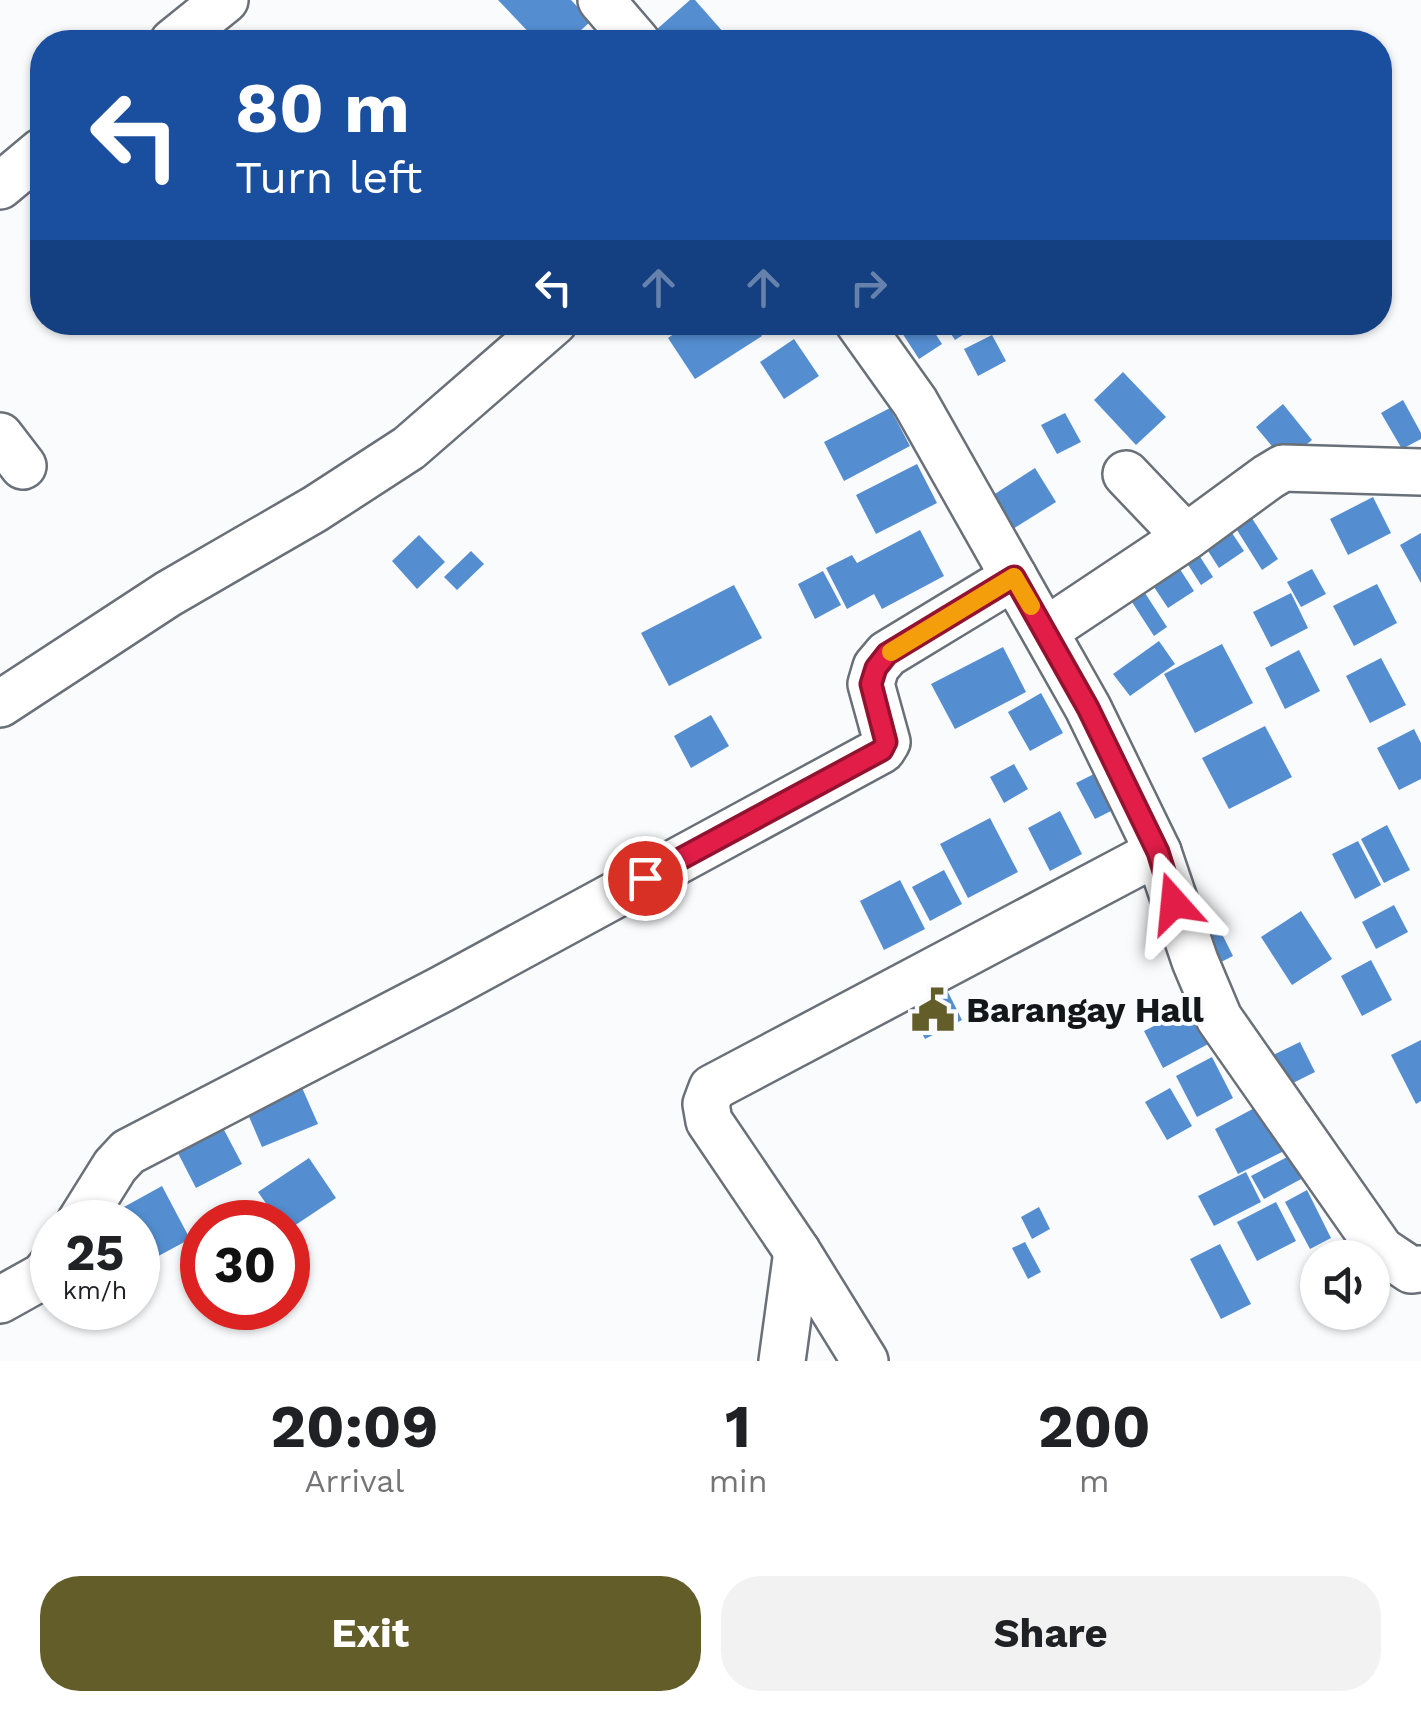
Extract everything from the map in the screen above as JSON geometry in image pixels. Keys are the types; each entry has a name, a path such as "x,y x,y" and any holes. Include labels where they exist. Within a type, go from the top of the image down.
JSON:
{"street":[{"path":"189,30 225,0"},
{"path":"602,0 627,30"},
{"path":"0,186 30,161"},
{"path":"0,704 168,594 315,509 410,448 539,335"},
{"path":"867,335 916,402 1088,708 1158,852 1219,1018 1381,1250 1412,1270 1421,1269"},
{"path":"1046,630 1283,468 1421,472"},
{"path":"1126,474 1186,537"},
{"path":"94,1200 128,1152 442,988 882,750 886,742 871,684 876,668 887,654 1014,577"},
{"path":"864,1361 708,1121 706,1104 712,1088 1158,852"},
{"path":"782,1361 796,1251"},
{"path":"0,1300 30,1283"}],"building":[{"path":"498,0 571,0 591,21 581,30 527,30"},
{"path":"690,0 695,0 721,30 656,30"},
{"path":"672,335 762,336 695,379 668,338"},
{"path":"903,335 936,335 942,344 919,359"},
{"path":"992,335 1006,361 978,376 964,349"},
{"path":"794,339 819,376 784,399 760,362"},
{"path":"1123,372 1166,417 1136,445 1094,400"},
{"path":"1403,400 1421,439 1402,449 1381,413"},
{"path":"1283,404 1312,440 1285,462 1256,427"},
{"path":"890,408 910,446 844,481 824,442"},
{"path":"1065,413 1081,442 1057,454 1041,425"},
{"path":"917,464 937,503 876,534 856,495"},
{"path":"1035,468 1056,502 1005,534 984,501"},
{"path":"1373,497 1391,533 1348,555 1330,519"},
{"path":"1248,512 1278,559 1262,570 1232,522"},
{"path":"1226,524 1244,551 1219,568 1201,540"},
{"path":"920,530 944,576 882,609 874,594 847,609 826,568 852,555 857,563"},
{"path":"1421,533 1421,583 1400,545"},
{"path":"419,535 445,562 417,589 392,561"},
{"path":"1190,541 1213,577 1201,585 1178,549"},
{"path":"471,551 484,564 457,590 444,577"},
{"path":"1174,560 1194,591 1168,608 1148,578"},
{"path":"1312,569 1326,594 1301,607 1287,582"},
{"path":"823,571 841,605 815,619 798,584"},
{"path":"1377,584 1397,623 1354,646 1333,606"},
{"path":"734,585 762,638 669,686 641,633"},
{"path":"1143,590 1167,627 1154,636 1130,599"},
{"path":"1291,593 1308,628 1271,647 1253,612"},
{"path":"1159,641 1175,664 1130,696 1113,674"},
{"path":"1222,644 1253,703 1195,733 1164,674"},
{"path":"1003,647 1026,692 955,729 931,684"},
{"path":"1299,650 1320,691 1285,709 1265,668"},
{"path":"1381,658 1406,705 1370,723 1346,676"},
{"path":"1041,693 1063,733 1030,751 1008,712"},
{"path":"711,715 729,746 691,768 674,736"},
{"path":"1265,726 1292,777 1229,809 1202,758"},
{"path":"1414,729 1421,743 1421,779 1399,790 1377,748"},
{"path":"1014,764 1028,789 1004,803 990,777"},
{"path":"1106,768 1125,804 1095,819 1076,783"},
{"path":"1060,811 1082,854 1050,871 1028,828"},
{"path":"990,818 1018,872 968,898 940,844"},
{"path":"1387,825 1410,870 1384,883 1361,839"},
{"path":"1358,841 1381,885 1355,899 1332,854"},
{"path":"944,870 962,904 930,921 912,887"},
{"path":"900,880 925,929 884,950 860,901"},
{"path":"1394,905 1408,932 1376,949 1362,922"},
{"path":"1301,911 1332,959 1292,985 1261,937"},
{"path":"1220,930 1233,956 1211,967 1198,941"},
{"path":"1371,960 1392,1000 1362,1016 1341,976"},
{"name":"Barangay Hall","path":"942,980 962,1020 925,1039 905,999"},
{"path":"1196,1005 1214,1041 1163,1068 1144,1031"},
{"path":"1421,1040 1421,1101 1416,1104 1391,1055"},
{"path":"1300,1042 1315,1072 1281,1089 1265,1059"},
{"path":"1212,1057 1233,1098 1197,1117 1176,1076"},
{"path":"296,1074 318,1124 262,1147 241,1098"},
{"path":"1170,1088 1192,1126 1167,1140 1145,1102"},
{"path":"1264,1103 1288,1149 1238,1174 1215,1129"},
{"path":"213,1109 242,1164 196,1188 167,1132"},
{"path":"1291,1155 1303,1178 1264,1199 1251,1176"},
{"path":"309,1158 336,1198 310,1215 310,1200 264,1200 258,1192"},
{"path":"1246,1172 1261,1202 1214,1226 1198,1196"},
{"path":"162,1186 180,1220 180,1244 160,1255 160,1200 137,1200"},
{"path":"1307,1190 1331,1238 1305,1240 1285,1202"},
{"path":"1276,1202 1296,1241 1257,1261 1237,1222"},
{"path":"1039,1207 1050,1229 1032,1239 1021,1217"},
{"path":"1025,1242 1041,1272 1028,1279 1012,1248"},
{"path":"1220,1244 1251,1304 1221,1319 1190,1259"}],"slow traffic":[{"path":"891,652 1014,577 1031,606"}],"place":[{"name":"Barangay Hall","path":"933,1010"}],"route":[{"path":"645,878 882,750 886,742 871,684 876,668 887,654 1014,577 1088,708 1158,852 1174,903"}]}
